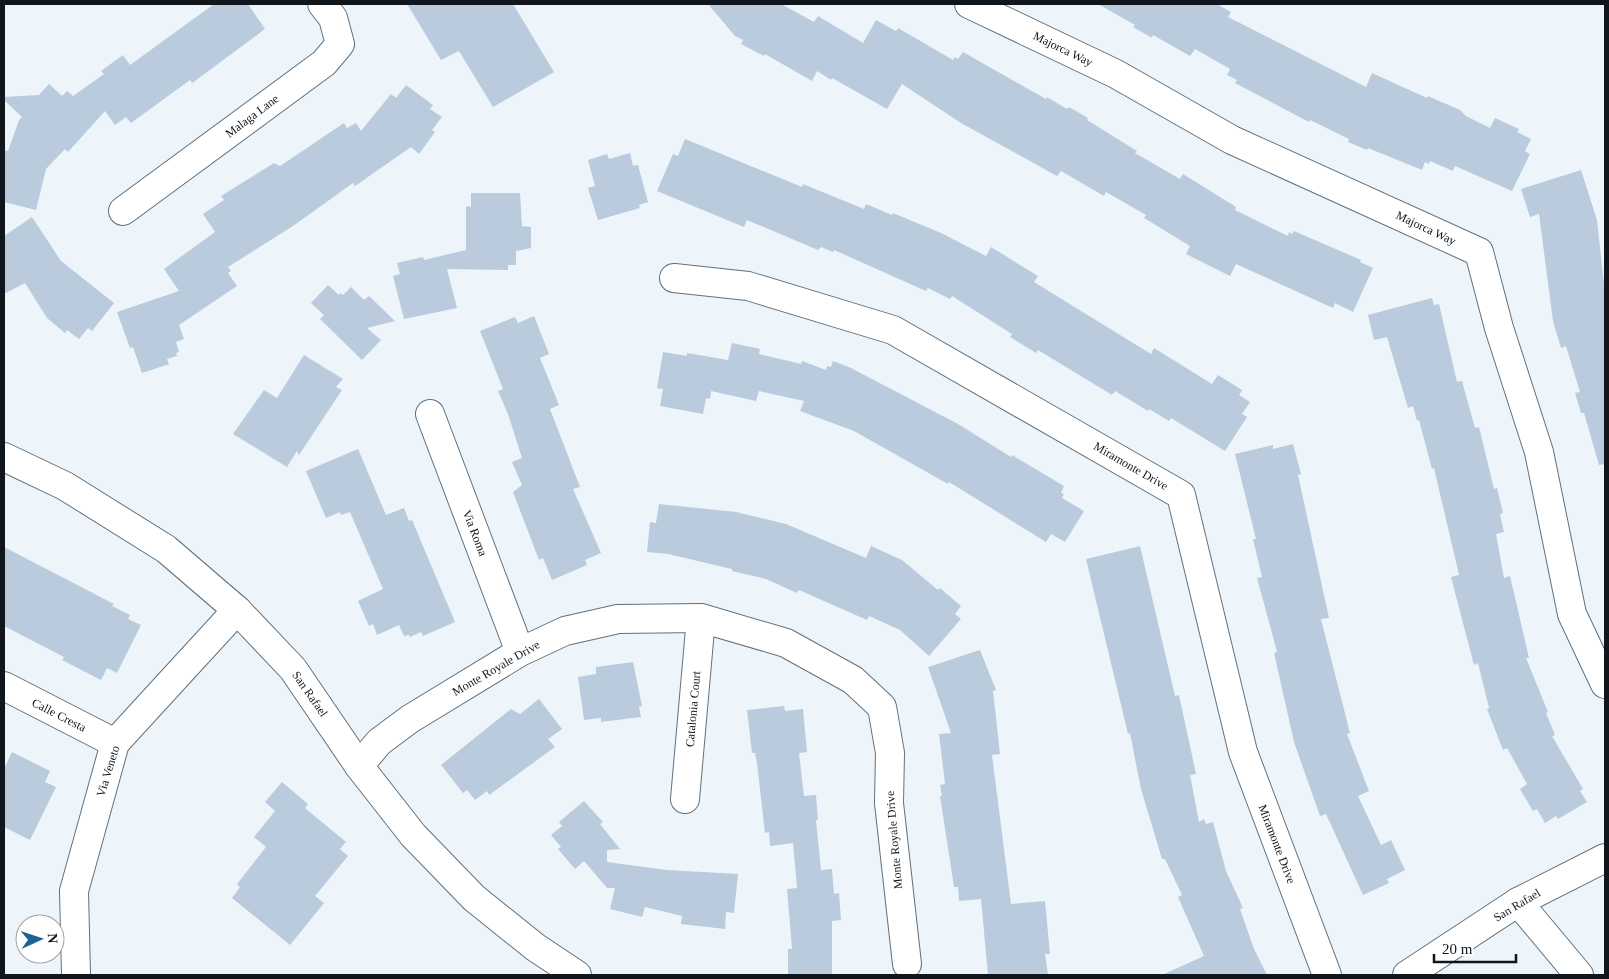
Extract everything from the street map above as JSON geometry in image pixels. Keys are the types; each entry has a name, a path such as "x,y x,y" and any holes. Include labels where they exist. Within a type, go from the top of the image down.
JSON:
{"street":[{"name":"Malaga Lane","path":"124,212 324,63 340,44 333,18 322,4"},
{"name":"Majorca Way","path":"969,4 1116,74 1232,140 1479,252 1499,328 1539,452 1572,614 1605,684"},
{"name":"Miramonte Drive","path":"674,278 748,286 893,330 1181,495 1243,752 1327,975"},
{"name":"Via Roma","path":"430,414 520,652"},
{"name":"San Rafael","path":"4,457 65,486 166,549 237,610 293,669 359,766 413,835 474,898 535,948 577,975"},
{"name":"Via Veneto","path":"76,975 74,891 115,743 237,610"},
{"name":"Monte Royale Drive","path":"359,766 379,742 410,719 520,652 565,630 618,619 701,618 786,642 854,680 882,707 890,752 889,803 908,964"},
{"name":"Catalonia Court","path":"685,799 701,618"},
{"name":"Calle Cresta","path":"4,686 115,743"},
{"name":"San Rafael","path":"1407,975 1518,902 1605,858"},
{"path":"1518,902 1579,975"}],"building":[{"path":"214,4 248,4 265,29 195,81 192,83 190,80 131,123 126,117 115,125 105,111 68,152 65,149 46,169 36,210 4,202 4,150 8,151 19,120 22,117 4,100 4,97 39,95 49,84 62,96 67,91 73,96 104,74 101,71 123,55 130,65"},
{"path":"407,4 513,4 554,72 493,107 459,51 441,60"},
{"path":"708,4 781,4 814,22 818,16 863,43 876,20 896,31 898,28 953,60 955,57 958,59 963,52 1046,99 1047,97 1067,109 1069,107 1088,118 1087,120 1137,151 1135,153 1180,179 1183,174 1236,207 1235,210 1288,236 1289,232 1292,234 1294,231 1361,260 1360,262 1373,268 1353,312 1335,303 1333,308 1236,264 1230,276 1186,254 1190,246 1144,218 1146,215 1106,192 1104,196 1061,171 1057,176 961,123 902,84 887,109 817,71 812,81 765,54 764,56 741,44 743,40 735,36"},
{"path":"1098,4 1217,4 1231,12 1228,17 1366,87 1372,73 1427,98 1428,96 1460,110 1466,116 1490,128 1495,118 1519,129 1517,132 1531,139 1525,151 1530,154 1512,191 1455,166 1453,171 1430,161 1429,164 1425,162 1422,170 1348,142 1349,139 1310,120 1309,122 1235,83 1237,80 1227,75 1230,69 1195,49 1190,56 1153,35 1152,38 1133,27 1135,25"},
{"path":"406,85 433,105 430,109 442,117 432,130 435,132 419,154 411,147 355,186 353,183 293,226 228,267 231,271 228,273 237,286 179,325 184,339 176,342 179,352 176,353 177,356 167,359 169,364 142,373 133,347 130,348 117,312 179,291 164,269 215,232 203,214 224,200 221,196 274,163 280,166 344,123 347,128 356,123 361,131 391,94 396,98"},
{"path":"685,139 802,187 803,184 864,209 866,204 892,215 893,213 941,233 986,256 991,247 1038,276 1034,282 1151,354 1154,348 1212,384 1218,375 1242,390 1239,395 1250,402 1242,414 1247,417 1225,451 1171,418 1169,421 1149,409 1148,411 1115,391 1112,395 1038,350 1036,353 1010,337 1012,334 952,296 950,299 928,288 926,291 834,250 833,252 821,247 818,250 747,220 744,227 657,191 673,154 678,156"},
{"path":"630,153 633,166 638,165 648,202 639,205 640,208 598,220 588,188 595,186 588,160 607,154 609,159"},
{"path":"1581,170 1597,220 1605,293 1605,464 1599,465 1584,413 1581,413 1575,393 1580,392 1566,346 1561,348 1553,321 1539,214 1530,217 1521,189"},
{"path":"471,193 520,193 522,226 531,227 531,248 516,251 516,265 508,265 508,270 447,269 457,308 404,319 393,276 400,274 397,263 423,257 424,260 466,250 466,206 471,207"},
{"path":"32,217 61,261 114,303 92,331 88,328 79,339 67,330 65,333 47,318 25,283 4,294 4,236"},
{"path":"328,285 339,295 340,293 343,295 351,287 364,300 369,296 395,321 367,328 381,340 362,360 320,319 324,315 311,303"},
{"path":"1432,298 1434,305 1439,304 1457,382 1462,381 1475,428 1479,427 1494,489 1497,488 1503,513 1500,514 1504,532 1496,534 1504,578 1510,576 1529,658 1526,658 1548,712 1546,713 1555,735 1552,736 1583,789 1580,791 1587,802 1558,819 1556,816 1545,823 1537,809 1533,811 1520,789 1527,784 1507,748 1503,750 1487,709 1489,708 1478,663 1474,665 1451,577 1459,575 1434,468 1432,469 1419,420 1417,421 1413,406 1408,408 1387,337 1374,340 1368,315"},
{"path":"534,316 549,354 540,358 559,405 550,409 580,487 573,489 601,553 585,560 587,565 552,580 543,558 539,560 513,492 522,485 512,462 522,458 508,414 498,391 503,389 480,331 515,317 518,323"},
{"path":"732,343 760,349 759,354 801,364 802,361 826,370 827,366 831,367 833,361 851,368 958,424 1011,457 1012,455 1064,486 1061,493 1064,494 1062,498 1084,511 1065,542 1051,534 1046,542 949,482 948,484 854,431 800,411 804,401 759,391 756,401 711,391 710,399 706,398 703,414 660,406 663,389 657,388 663,352 687,356 687,353 728,360"},
{"path":"304,355 343,379 336,387 342,390 299,455 297,451 287,467 233,434 264,390 277,398"},
{"path":"1293,444 1301,474 1298,475 1329,618 1321,619 1350,733 1347,734 1369,791 1358,796 1381,845 1391,840 1405,870 1387,879 1389,883 1363,895 1326,814 1320,816 1294,742 1274,653 1277,652 1257,578 1262,577 1253,539 1256,539 1235,454 1273,445 1273,449"},
{"path":"358,449 386,515 404,508 409,521 412,520 455,622 423,636 421,632 410,637 409,635 404,636 399,625 377,635 373,624 369,626 358,601 383,589 350,512 341,515 340,512 326,518 306,471"},
{"path":"659,504 736,512 786,524 866,558 871,546 902,560 938,590 940,588 961,606 955,614 961,619 929,656 900,630 869,616 867,620 799,590 797,593 766,579 732,571 732,569 668,554 647,552 650,522 656,523"},
{"path":"1140,546 1175,696 1179,695 1196,774 1190,775 1199,822 1204,819 1206,824 1213,822 1226,871 1243,908 1240,909 1254,949 1267,975 1162,975 1204,956 1178,897 1182,895 1165,859 1162,859 1141,789 1130,733 1128,734 1086,559"},
{"path":"4,547 114,604 112,606 130,615 128,619 141,625 117,673 107,668 101,680 62,660 64,657 4,626"},
{"path":"980,650 996,690 993,691 1000,754 992,755 1011,904 1045,901 1050,954 1045,954 1048,975 988,975 981,899 959,901 958,887 954,887 940,796 942,796 940,785 945,784 939,734 951,733 928,667"},
{"path":"633,662 642,706 639,707 641,717 601,722 601,718 584,720 578,677 596,674 596,667"},
{"path":"539,699 562,729 548,739 555,747 489,795 487,791 475,800 467,790 463,793 441,765 511,709 520,714"},
{"path":"784,706 785,711 803,709 807,752 799,753 804,796 816,795 818,820 816,820 821,870 832,869 834,894 839,893 841,920 832,921 832,975 788,975 788,949 792,949 787,889 797,888 793,843 770,846 769,832 765,833 757,763 755,753 752,753 747,710"},
{"path":"12,752 50,771 45,782 56,787 30,840 4,827 4,769"},
{"path":"282,782 308,804 305,808 346,842 340,849 348,856 315,896 324,903 290,945 232,898 240,887 237,884 266,847 254,837 275,811 265,802"},
{"path":"584,801 603,822 600,824 620,849 607,850 607,862 667,870 738,874 734,913 726,912 725,929 681,924 682,916 645,907 642,917 610,909 615,888 607,888 584,861 575,869 558,849 561,847 551,835 562,826 559,822"}]}
